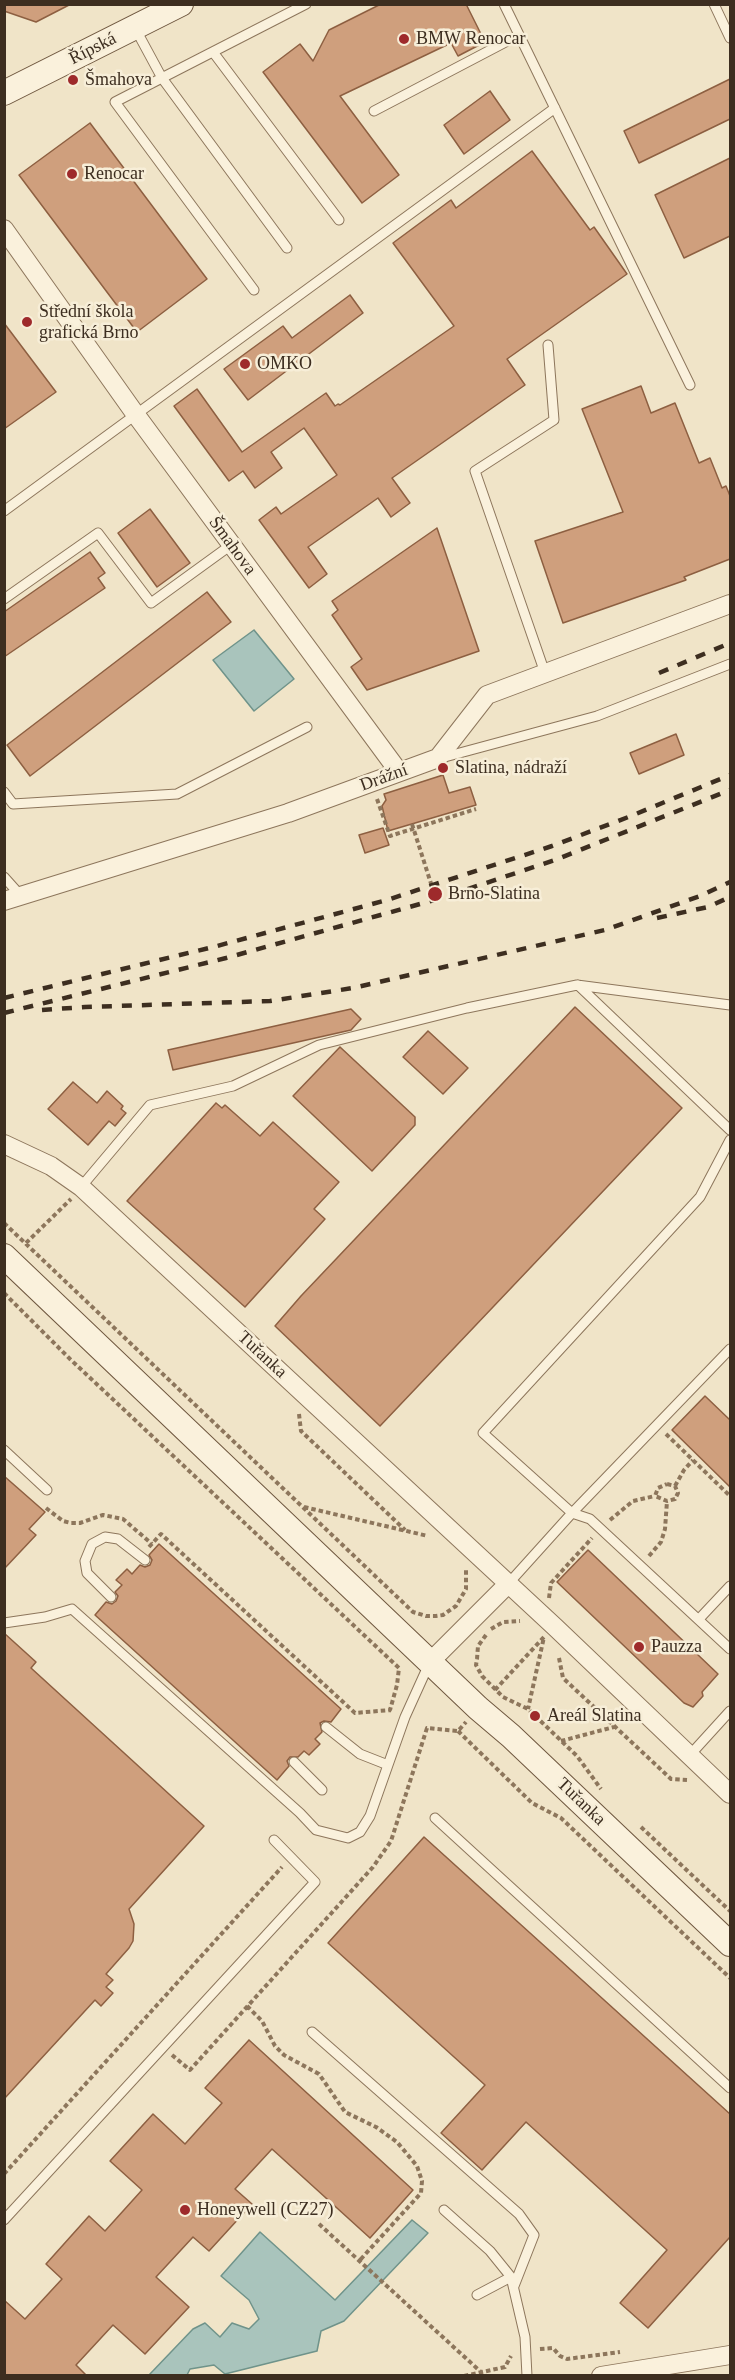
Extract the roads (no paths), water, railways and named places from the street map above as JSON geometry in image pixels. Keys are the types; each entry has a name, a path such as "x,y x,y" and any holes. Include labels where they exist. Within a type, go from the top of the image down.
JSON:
{"street":[{"name":"Řípská","path":"4,93 181,4"},
{"name":"Šmahova","path":"4,229 136,415 399,772"},
{"path":"438,758 487,694 730,604"},
{"name":"Drážní","path":"13,898 288,813 438,758"},
{"name":"Tuřanka","path":"4,1144 51,1166 76,1193 508,1584 549,1632 690,1755 730,1794"},
{"name":"Tuřanka","path":"4,1256 478,1708 511,1736 730,1944"},
{"path":"430,1662 508,1584"},
{"path":"601,2376 730,2355"}],"lane":[{"path":"254,290 115,102 306,4"},
{"path":"504,4 690,385"},
{"path":"714,4 730,38"},
{"path":"135,27 162,78 287,248"},
{"path":"374,111 519,35"},
{"path":"213,52 339,220"},
{"path":"4,511 555,108"},
{"path":"545,673 475,471 554,420 548,345"},
{"path":"4,599 99,533 151,603 231,545"},
{"path":"438,758 597,716 730,664"},
{"path":"4,792 13,804 177,794 307,727"},
{"path":"4,877 13,898"},
{"path":"76,1193 150,1105 233,1086 319,1045 467,1008 577,985 730,1005"},
{"path":"577,985 730,1130"},
{"path":"730,1140 700,1197 483,1433 572,1513 590,1518 730,1649"},
{"path":"508,1584 572,1513 730,1349"},
{"path":"4,1450 47,1490"},
{"path":"111,1597 87,1573 85,1561 92,1544 98,1539 113,1537 143,1558"},
{"path":"699,1619 730,1586"},
{"path":"4,1623 45,1617 72,1610 300,1813 316,1830 348,1838 360,1832 370,1816 405,1717 430,1662"},
{"path":"690,1755 730,1711"},
{"path":"326,1727 360,1754 388,1765"},
{"path":"294,1762 322,1790"},
{"path":"435,1818 730,2088"},
{"path":"4,2220 315,1882 274,1840"},
{"path":"312,2032 519,2214 534,2235 512,2281 477,2295"},
{"path":"444,2210 490,2251 512,2281 525,2337 527,2376"}],"water":[{"path":"254,630 294,679 254,711 213,660"},
{"path":"412,2220 428,2233 344,2321 321,2331 317,2351 225,2374 214,2365 190,2369 187,2375 149,2375 193,2329 205,2323 220,2337 232,2323 249,2329 259,2319 249,2300 221,2276 260,2232 335,2300"}],"railway":[{"path":"659,673 730,643"},
{"path":"4,998 217,946 387,900 552,846 730,775"},
{"path":"4,1013 226,958 438,899 555,860 730,790"},
{"path":"42,1010 270,1001 353,988 605,930 700,896 730,882"},
{"path":"657,918 708,907 730,897"}],"place":[{"name":"BMW Renocar","path":"404,39"},
{"name":"Šmahova","path":"73,80"},
{"name":"Renocar","path":"72,174"},
{"name":"Střední škola grafická Brno","path":"27,322"},
{"name":"OMKO","path":"245,364"},
{"name":"Slatina, nádraží","path":"443,768"},
{"name":"Brno-Slatina","path":"435,894"},
{"name":"Pauzza","path":"639,1647"},
{"name":"Areál Slatina","path":"535,1716"},
{"name":"Honeywell (CZ27)","path":"185,2210"}]}
